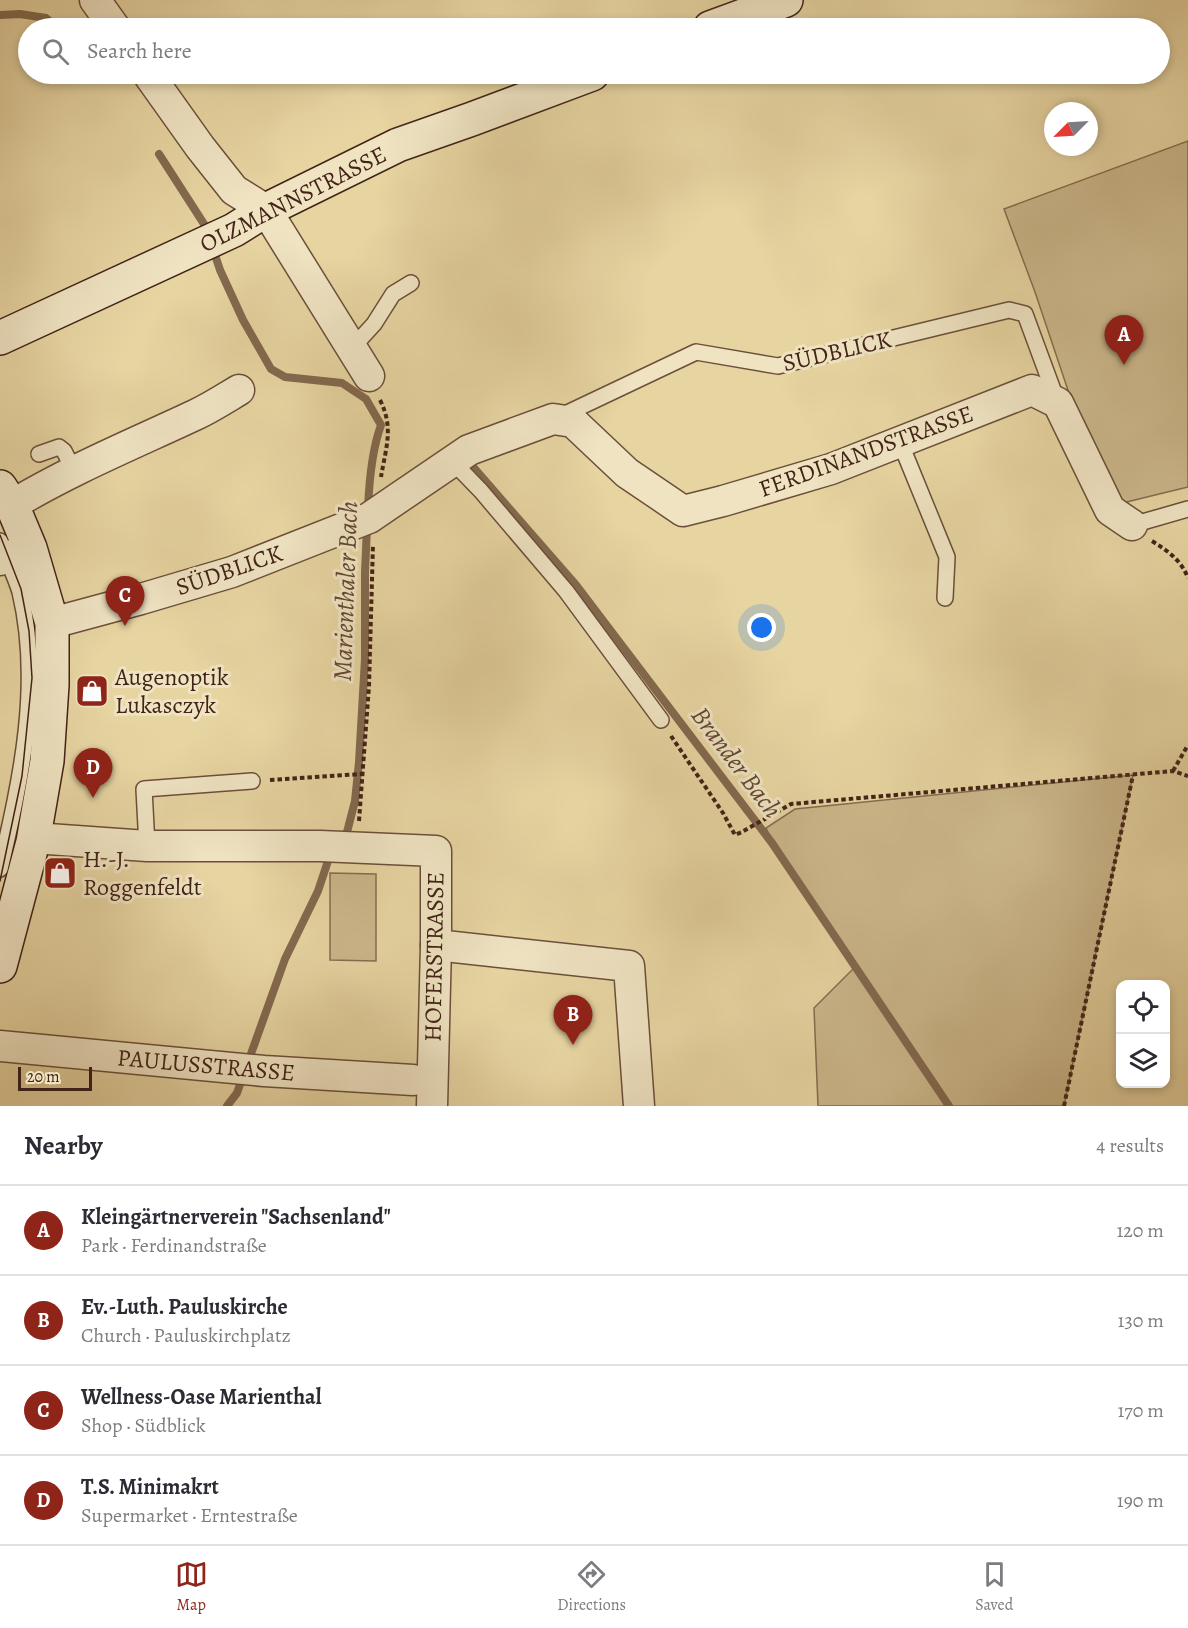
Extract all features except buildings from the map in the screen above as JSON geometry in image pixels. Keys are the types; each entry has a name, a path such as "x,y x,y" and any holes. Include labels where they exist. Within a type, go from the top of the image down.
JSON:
{"main road":[{"path":"737,18 786,0"},
{"name":"OLZMANNSTRASSE","path":"0,338 234,230 266,210 398,146 565,84"},
{"path":"0,966 34,838 47,762 52,623 9,551 6,496"}],"street":[{"path":"95,0 108,18"},
{"path":"155,84 234,190 266,210 369,376"},
{"path":"6,496 38,489 196,414 239,390"},
{"name":"FERDINANDSTRASSE","path":"553,419 573,422 627,473 682,511 831,469 1032,390 1058,403"},
{"path":"1058,403 1110,510 1132,525"},
{"path":"367,518 469,450 553,419"},
{"name":"SÜDBLICK","path":"52,623 232,572 367,518"},
{"path":"34,838 147,846 320,846 357,849"},
{"name":"HOFERSTRASSE","path":"357,849 436,851 432,1106"},
{"path":"436,945 629,966 639,1106"},
{"name":"PAULUSSTRASSE","path":"0,1046 264,1071 413,1080"}],"lane":[{"path":"351,349 374,324 393,294 411,283"},
{"name":"SÜDBLICK","path":"553,419 696,352 778,366 1009,310 1025,314 1058,403"},
{"path":"900,442 947,557 945,598"},
{"path":"39,454 59,447 64,451 74,471"},
{"path":"452,461 481,491 566,591 661,720"},
{"path":"1132,525 1188,508"},
{"path":"0,869 19,785 30,675 26,632 9,551"},
{"path":"22,760 51,699"},
{"path":"147,846 144,789 252,781"}],"path":[{"path":"357,849 369,686 367,518 389,429 385,409 369,376"},
{"path":"1132,525 1167,550 1183,566 1188,578"},
{"path":"661,720 723,813 735,835 791,804 1173,771 1188,776"},
{"path":"1173,771 1188,745"},
{"path":"252,781 362,774"},
{"path":"1064,1106 1133,774"}],"shaded area":[{"path":"1188,141 1188,487 1114,505 1084,438 1035,292 1004,209"},
{"path":"1133,775 1064,1106 818,1106 814,1008 855,967 773,843 766,828 795,809"},
{"path":"330,873 376,874 376,961 330,960"}],"waterway":[{"name":"Marienthaler Bach","path":"0,15 20,14 46,18"},
{"name":"Marienthaler Bach","path":"159,154 204,224 208,235"},
{"name":"Marienthaler Bach","path":"213,249 243,320 271,369 285,377 342,383 366,399 381,425 375,445 368,509"},
{"name":"Brander Bach","path":"467,460 576,585 772,843 949,1106"},
{"name":"Marienthaler Bach","path":"344,839 355,801 359,762 365,659 367,527"},
{"name":"Marienthaler Bach","path":"248,1062 285,959 333,854"},
{"name":"Marienthaler Bach","path":"227,1106 237,1093 243,1076"}],"tram line":[{"path":"0,535 21,589 29,631 32,678 22,776 0,881"}],"place":[{"name":"Kleingärtnerverein \"Sachsenland\"","path":"1124,365"},
{"name":"Wellness-Oase Marienthal","path":"125,626"},
{"name":"Augenoptik Lukasczyk","path":"92,691"},
{"name":"T.S. Minimakrt","path":"93,798"},
{"name":"H.-J. Roggenfeldt","path":"60,873"},
{"name":"Ev.-Luth. Pauluskirche","path":"573,1045"}]}
